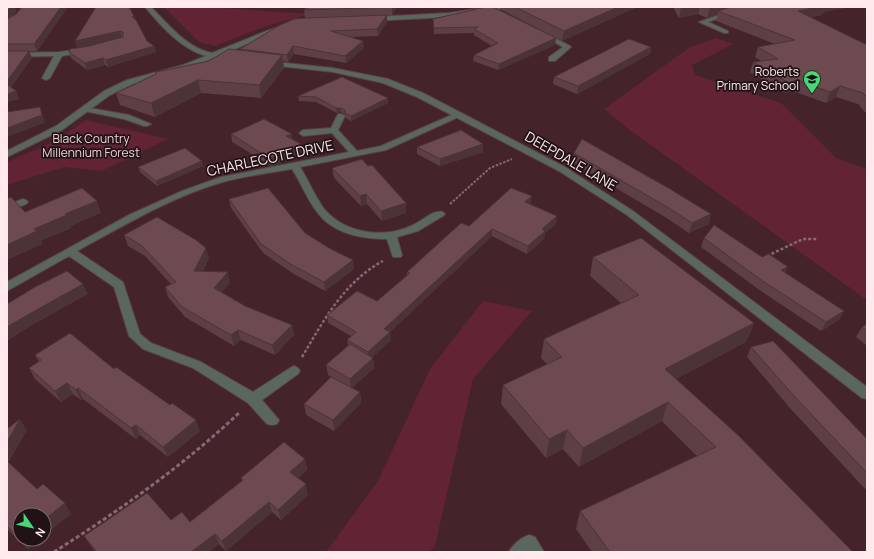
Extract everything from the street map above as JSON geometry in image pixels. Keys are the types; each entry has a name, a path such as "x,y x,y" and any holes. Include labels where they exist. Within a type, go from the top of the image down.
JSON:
{"street":[{"path":"148,7 186,44 197,51 214,56 244,60"},
{"path":"362,19 416,18 501,7"},
{"path":"726,32 702,22 748,7"},
{"path":"492,9 506,16"},
{"path":"7,154 59,128 107,93 130,82 186,67 266,32 294,24"},
{"path":"534,30 568,47 552,59"},
{"path":"7,55 59,54 91,50"},
{"path":"46,78 59,54"},
{"name":"DEEPDALE LANE","path":"258,62 334,70 385,81 420,95 580,180 630,213 867,394"},
{"path":"87,109 147,124"},
{"name":"CHARLECOTE DRIVE","path":"7,287 69,250 132,217 185,193 221,180 383,148 459,115"},
{"path":"334,130 341,116"},
{"path":"334,130 355,154"},
{"path":"303,133 334,130"},
{"path":"295,166 322,211 339,227 357,233 391,236 411,230 440,214"},
{"path":"7,209 23,202"},
{"path":"391,236 397,255"},
{"path":"69,250 119,285 135,336 147,346 197,365 253,399 272,420"},
{"path":"253,399 294,372"},
{"path":"517,552 529,542 536,552"}],"path":[{"path":"440,214 490,168 529,153"},
{"path":"762,259 803,239 817,239"},
{"path":"294,372 325,318 345,290 376,264 397,255"},
{"path":"54,552 115,514 188,460 223,429 253,399"}],"green space":[{"path":"164,7 206,7 310,14 266,26 215,46 199,42"},
{"path":"716,38 733,44 692,65 695,75 781,103 836,158 867,169 867,300 631,131 604,109 690,47"},
{"name":"Black Country Millennium Forest","path":"86,120 168,139 101,171 64,167 7,185 7,162 55,141"},
{"path":"483,301 532,311 473,379 435,546 429,552 326,552 378,481 430,369"}],"building":[{"path":"22,7 61,7 34,44 7,44 7,19 16,14"},
{"path":"96,7 129,7 134,16 132,17 136,20 147,41 154,46 106,60 103,58 85,63 69,52 70,49 89,46 123,37 123,32 120,31 75,41"},
{"path":"310,7 392,7 304,10"},
{"path":"485,7 493,7 556,38 499,64 474,55 498,43 474,29 478,27 434,28 433,19"},
{"path":"515,7 618,7 564,31"},
{"path":"731,7 819,7 798,11 867,45 867,98 863,93 840,86 830,92 797,80 789,83 753,62 778,59 758,47 795,40 718,11"},
{"path":"387,15 377,29 331,31 363,41 345,56 293,46 287,55 240,49 280,25 294,19"},
{"path":"629,39 651,47 578,86 554,77"},
{"path":"229,49 282,55 259,85 198,80 151,103 116,93 156,74 156,72 209,61"},
{"path":"7,51 29,51 7,81"},
{"path":"342,77 388,98 351,116 345,113 345,110 336,108 316,97 298,96"},
{"path":"7,84 16,91 7,94"},
{"path":"40,107 42,115 7,128 7,112"},
{"path":"264,119 292,134 286,136 301,144 275,157 269,158 231,134"},
{"path":"461,130 483,144 440,159 417,147"},
{"path":"582,139 711,214 692,223 574,153"},
{"path":"185,148 202,161 156,181 138,167"},
{"path":"362,159 368,166 372,165 406,203 381,211 366,194 360,196 332,168"},
{"path":"82,188 97,201 34,229 37,231 7,245 7,199 11,197 25,212"},
{"path":"268,188 305,233 329,248 353,260 324,282 292,265 261,244 229,199"},
{"path":"511,188 532,196 525,202 557,216 542,229 545,231 528,246 492,229 384,329 390,332 368,352 347,340 356,332 327,315 357,291 377,301 410,273 407,272 461,223 469,226"},
{"path":"157,217 196,240 206,248 194,271 228,272 214,288 245,306 292,325 272,345 238,330 231,335 182,307 165,287 176,282 142,246 124,235"},
{"path":"714,225 762,257 769,254 788,267 781,270 844,311 826,322 761,280 704,238"},
{"path":"641,238 754,323 665,369 739,436 853,552 610,552 580,511 716,447 668,402 583,448 567,430 549,439 503,385 562,357 544,339 639,295 593,257"},
{"path":"67,271 83,284 7,327 7,304 35,287"},
{"path":"867,324 867,331 862,327"},
{"path":"70,333 114,369 116,367 170,405 172,403 196,420 163,447 136,425 131,428 78,388 76,390 67,383 55,391 29,368 41,360 35,355"},
{"path":"773,341 867,439 867,473 794,396 751,347"},
{"path":"350,344 373,358 350,379 326,365"},
{"path":"331,377 360,392 333,420 304,404"},
{"path":"20,419 7,442 7,429"},
{"path":"284,442 305,459 290,472 306,484 278,510 269,502 222,541 215,534 191,552 97,552 84,536 147,493 171,520 182,512 190,522 243,480 241,478"},
{"path":"7,461 37,489 43,484 65,503 52,514 52,507 12,507 12,531 7,526"}],"place":[{"name":"Roberts Primary School","path":"812,94"}]}
